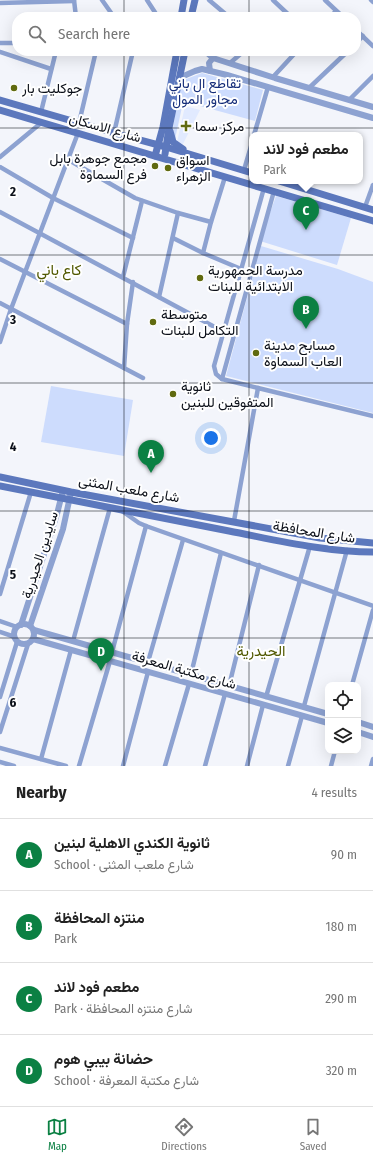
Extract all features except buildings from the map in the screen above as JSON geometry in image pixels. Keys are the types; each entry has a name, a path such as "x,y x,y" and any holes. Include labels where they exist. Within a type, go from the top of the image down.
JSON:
{"main road":[{"path":"182,12 184,0"},
{"path":"192,12 195,0"},
{"path":"176,56 166,128 165,153 199,157 249,172"},
{"path":"155,156 158,145 166,128 184,56"},
{"name":"شارع الاسكان","path":"0,100 114,134 158,145 165,153 225,177 249,184"},
{"name":"شارع الاسكان","path":"0,110 155,156 165,153"},
{"path":"135,139 148,139 157,136 166,128"},
{"path":"166,128 173,142 177,146 199,157"},
{"name":"شارع الاسكان","path":"250,184 373,221"},
{"path":"289,184 373,210"},
{"name":"شارع ملعب المثنى","path":"0,477 71,496 234,521 253,526"},
{"name":"شارع ملعب المثنى","path":"0,486 31,492 62,494"},
{"name":"شارع ملعب المثنى","path":"71,496 110,508 252,535"},
{"path":"252,535 253,526"},
{"name":"شارع المحافظة","path":"253,526 320,538 373,543"},
{"name":"شارع المحافظة","path":"252,535 310,546 373,552"}],"street":[{"path":"102,0 110,12"},
{"path":"147,0 155,12"},
{"path":"209,0 223,12"},
{"path":"273,0 284,12"},
{"path":"325,0 336,11"},
{"path":"0,3 74,1 75,12"},
{"path":"363,36 373,46"},
{"path":"0,43 12,43"},
{"path":"0,52 12,56"},
{"path":"12,56 52,69"},
{"path":"41,112 55,56"},
{"path":"78,123 95,56"},
{"path":"114,134 133,56"},
{"path":"211,56 273,77 373,107"},
{"path":"230,63 238,56"},
{"path":"273,77 293,56"},
{"path":"309,88 343,56"},
{"path":"210,71 209,63 213,58"},
{"path":"179,78 202,69 373,118"},
{"path":"349,100 373,76"},
{"path":"255,132 268,87"},
{"path":"0,157 41,123"},
{"path":"0,342 11,309 78,133"},
{"path":"244,170 249,153"},
{"path":"67,159 142,200 178,213 211,222"},
{"path":"0,167 53,198 133,238"},
{"path":"203,253 225,177"},
{"path":"365,208 373,184"},
{"path":"264,188 214,366 216,374 222,379 373,416"},
{"path":"222,379 274,191"},
{"path":"123,277 142,200"},
{"path":"0,212 224,332"},
{"path":"159,297 178,213"},
{"path":"173,238 203,253 241,269"},
{"path":"0,259 127,324"},
{"path":"124,368 127,324 133,282"},
{"path":"0,303 143,378"},
{"path":"234,521 258,388"},
{"path":"0,594 31,492"},
{"name":"سايدين الحيدرية","path":"19,626 62,494"},
{"name":"سايدين الحيدرية","path":"32,628 63,529 71,496"},
{"path":"73,641 110,508"},
{"path":"120,510 146,526 300,579 373,606"},
{"path":"112,652 146,526"},
{"path":"148,662 183,540"},
{"path":"266,697 310,546"},
{"path":"304,706 347,550"},
{"path":"191,674 221,552"},
{"path":"230,686 259,566"},
{"path":"353,682 373,610"},
{"path":"0,621 19,626 26,624 32,628 35,636 31,642 0,732"},
{"path":"0,697 16,639 14,632 19,626"},
{"name":"شارع مكتبة المعرفة","path":"32,628 325,713"},
{"path":"0,632 16,639 22,644 31,642"},
{"name":"شارع مكتبة المعرفة","path":"31,642 71,650 325,722"},
{"path":"40,759 71,650"},
{"path":"79,766 110,661"},
{"path":"123,766 148,672"},
{"path":"165,766 189,684"},
{"path":"205,766 225,694"},
{"path":"247,766 263,705"},
{"path":"288,766 302,716"},
{"path":"361,723 373,727"},
{"path":"361,733 373,737"},
{"path":"0,748 66,766"},
{"path":"331,766 334,754"},
{"path":"371,766 373,758"},
{"path":"0,762 14,766"}],"shaded area":[{"name":"مركز سما","path":"185,106 200,110 183,144 177,142"}],"green space":[{"name":"تقاطع ال باني مجاور المول","path":"202,73 263,90 255,121 178,100 181,81"},
{"path":"177,104 182,107 175,139 173,128"},
{"path":"276,196 351,218 337,265 260,241"},
{"path":"261,246 338,269 373,282 373,413 226,376"},
{"path":"51,386 133,400 124,456 41,442"}],"place":[{"name":"جوكليت بار","path":"14,88"},
{"name":"مركز سما","path":"186,126"},
{"name":"مجمع جوهرة بابل فرع السماوة","path":"155,166"},
{"name":"اسواق الزهراء","path":"168,168"},
{"name":"مطعم فود لاند","path":"306,230"},
{"name":"مدرسة الحمهورية الابتدائية للبنات","path":"200,278"},
{"name":"متوسطة التكامل للبنات","path":"153,322"},
{"name":"منتزه المحافظة","path":"306,329"},
{"name":"مسابح مدينة العاب السماوة","path":"256,353"},
{"name":"ثانوية المتفوقين للبنين","path":"173,394"},
{"name":"ثانوية الكندي الاهلية لبنين","path":"151,473"},
{"name":"حضانة بيبي هوم","path":"101,671"}],"district":[{"name":"كاع باني","path":"59,270"},
{"name":"الحيدرية","path":"261,651"}]}
